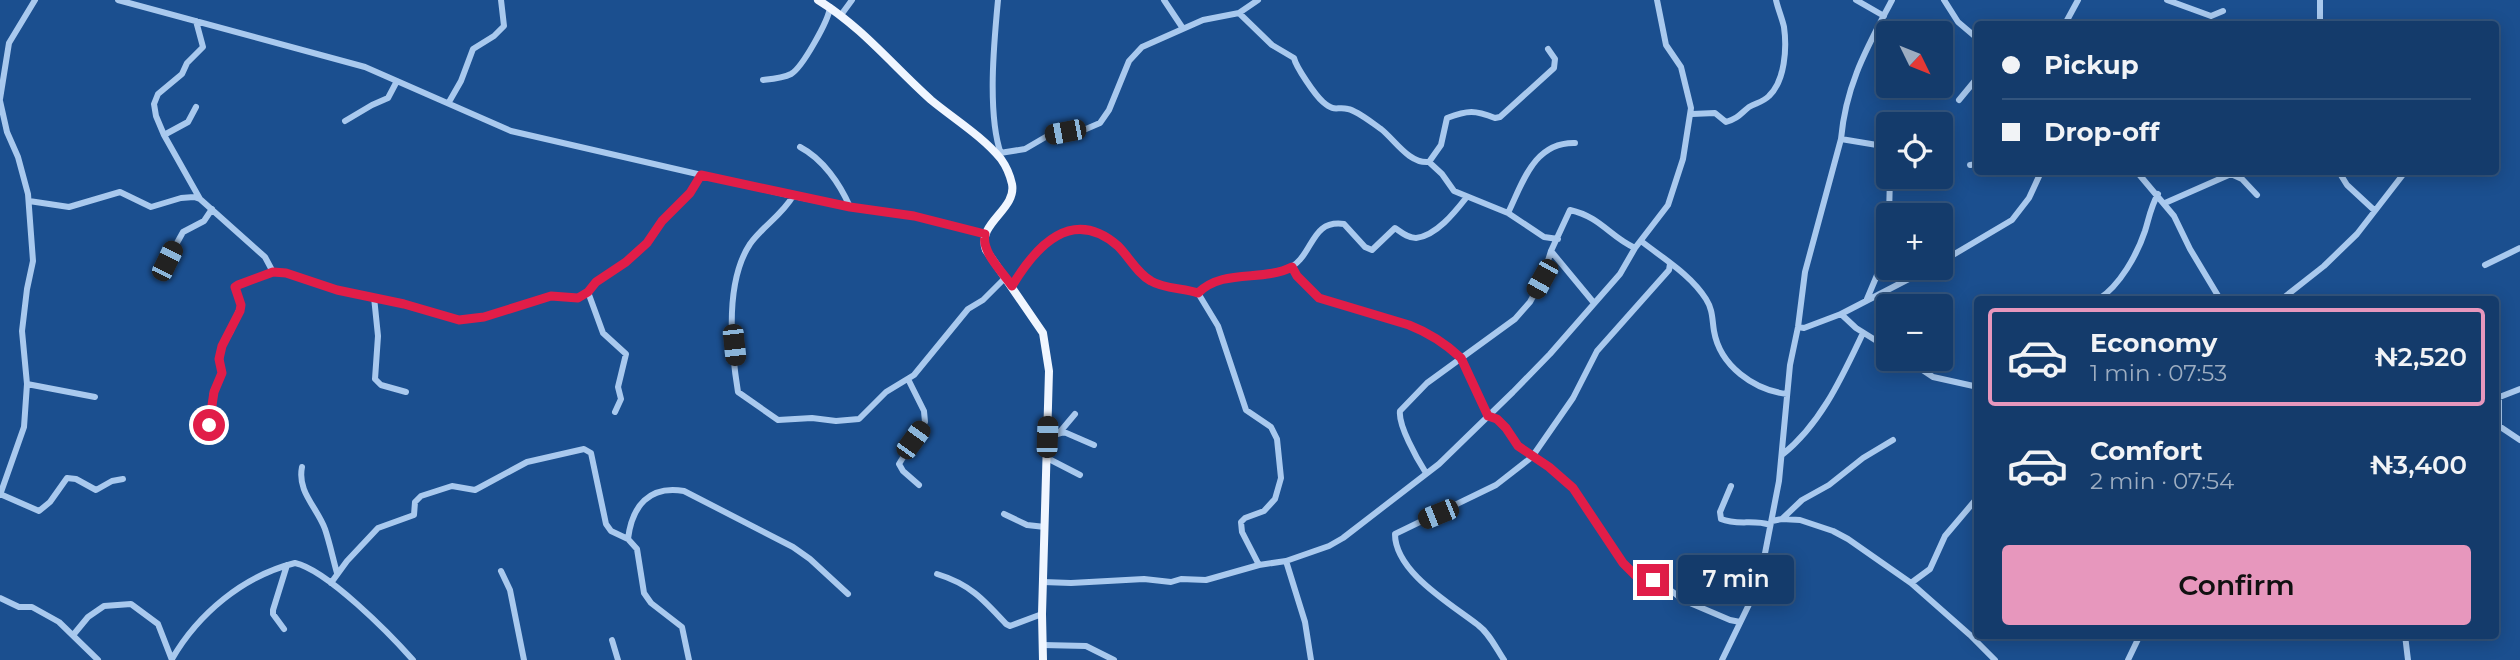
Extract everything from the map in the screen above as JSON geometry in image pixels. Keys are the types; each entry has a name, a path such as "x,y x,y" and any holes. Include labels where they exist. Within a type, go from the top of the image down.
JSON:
{"main road":[{"path":"818,0 871,40 930,99 986,144 1004,163 1012,180 1011,198 985,234 983,242 1036,320 1047,346 1049,371 1043,660"}],"street":[{"path":"35,0 9,43 0,100 7,132 21,165 29,201 33,261 22,331 27,384 24,426 0,494 39,511 50,502 67,478 76,479 96,490 112,481 123,479"},
{"path":"118,0 335,57 397,80 511,131 793,196 914,216 985,234"},
{"path":"449,102 461,81 473,49 504,26 501,0"},
{"path":"824,25 840,14 852,0"},
{"path":"998,0 993,86 996,133 1004,163"},
{"path":"1164,0 1182,27"},
{"path":"1000,153 1026,149 1049,135 1086,129 1100,123 1109,110 1118,84 1135,54 1182,27 1239,13 1258,0"},
{"path":"1044,582 1144,579 1171,583 1181,579 1206,580 1259,565 1286,561 1329,546 1343,538 1449,455 1550,354 1620,274 1671,197 1683,159 1692,114 1681,67 1666,45 1657,0"},
{"path":"1692,114 1715,113 1726,121 1741,116 1749,107 1772,94 1785,52 1784,25 1776,0"},
{"path":"1856,0 1884,16"},
{"path":"1722,660 1756,590 1771,523 1805,272 1841,139 1843,118 1857,69 1892,0"},
{"path":"1944,0 1958,22 1974,36"},
{"path":"2067,21 2078,0"},
{"path":"2167,0 2211,16 2223,11"},
{"path":"2320,0 2320,21"},
{"path":"763,80 786,76 795,71 829,17 830,7"},
{"path":"1239,13 1272,45 1294,58 1296,68 1325,104 1335,110 1348,109 1384,131 1405,152 1422,162 1429,162 1454,191 1466,198 1508,213 1544,237 1558,239"},
{"path":"196,21 203,47 187,63 178,79 155,98 156,116 200,199 265,257 273,272"},
{"path":"1429,162 1441,145 1447,118 1468,111 1481,111 1495,118 1500,117 1554,68 1555,59 1548,50"},
{"path":"345,121 388,98 397,80"},
{"path":"1959,100 1974,82"},
{"path":"164,135 188,122 196,107"},
{"path":"0,138 7,132"},
{"path":"1841,139 1876,145"},
{"path":"1508,213 1527,172 1540,155 1559,144 1575,144"},
{"path":"800,147 820,160 844,192 850,207"},
{"path":"209,425 214,392 222,373 219,359 222,346 232,331 241,305 235,287 273,272 286,273 337,290 459,320 484,317 551,296 578,298 647,243 662,221 690,193 701,175"},
{"path":"1953,255 2012,220 2029,198 2040,175"},
{"path":"2140,175 2165,203 2218,296"},
{"path":"2165,203 2229,175"},
{"path":"2233,175 2242,179 2257,195"},
{"path":"2341,175 2347,185 2374,210"},
{"path":"2286,296 2350,242 2403,175"},
{"path":"29,201 69,207 120,192 151,207 181,198 200,199"},
{"path":"2103,296 2120,279 2144,233 2152,204 2158,194"},
{"path":"793,196 784,210 753,241 734,284 734,345 738,392 778,420 811,418 853,421 863,416 886,392 920,369 968,309 983,300 1006,277"},
{"path":"1198,293 1213,283 1243,276 1276,273 1292,267 1304,257 1316,233 1328,224 1344,224 1365,247 1372,250 1395,228 1406,236 1417,238 1427,233 1447,219 1466,198"},
{"path":"167,261 183,232 204,221 212,209"},
{"path":"1426,473 1410,444 1399,413 1409,400 1504,328 1524,309 1542,279 1551,251 1570,210 1591,217 1627,245 1635,248"},
{"path":"1012,286 1026,263 1048,240 1079,228 1096,233 1117,246 1152,281 1198,293 1218,326 1246,410 1271,427 1278,439 1281,478 1275,499 1264,511 1241,522 1242,532 1259,565"},
{"path":"1641,241 1696,285 1712,313 1719,347 1737,371 1760,388 1787,394"},
{"path":"2485,265 2520,248"},
{"path":"1551,251 1594,303"},
{"path":"1504,660 1478,625 1455,610 1413,573 1396,544 1395,536 1397,532 1496,485 1532,457 1573,398 1591,359 1669,270 1670,264"},
{"path":"1292,267 1297,276 1319,298 1421,330 1461,358 1488,416 1497,419 1518,446 1549,467 1573,488 1623,563 1635,575 1664,585 1684,600 1740,622"},
{"path":"1867,299 1876,278"},
{"path":"1798,327 1804,328 1841,314 1906,280"},
{"path":"588,292 603,333 626,354 627,359 618,387 621,399 615,412"},
{"path":"374,297 378,336 376,381 406,392"},
{"path":"1841,314 1876,341"},
{"path":"1782,455 1801,439 1836,388 1863,333"},
{"path":"1924,371 1933,377 1974,386"},
{"path":"908,379 924,411 925,422 899,464 919,485"},
{"path":"27,384 95,397"},
{"path":"2499,397 2520,389"},
{"path":"1059,433 1075,414"},
{"path":"2499,427 2520,440"},
{"path":"1047,437 1059,433 1068,434 1094,446"},
{"path":"1782,519 1802,500 1829,485 1863,458 1893,440"},
{"path":"331,583 378,528 414,515 415,502 421,496 452,486 475,490 527,462 584,449 591,453 606,524 616,534 628,539 637,549 645,593 651,603 682,627 689,660"},
{"path":"1047,458 1080,475"},
{"path":"302,467 301,486 319,514 337,573"},
{"path":"1731,486 1720,512 1721,519 1738,523 1800,520 1833,531 1911,583 1995,660"},
{"path":"628,539 632,515 638,506 660,492 670,489 684,491 793,547 848,594"},
{"path":"1911,583 1930,569 1948,530 1974,502"},
{"path":"1004,514 1027,525 1045,527"},
{"path":"1286,561 1305,622 1311,660"},
{"path":"172,659 185,636 222,600 258,577 295,563 307,566 331,583 376,621 413,660"},
{"path":"284,629 273,610 287,565"},
{"path":"501,571 510,590 524,660"},
{"path":"937,574 978,593 1010,626 1042,614"},
{"path":"0,598 19,607 32,607 59,622 98,660"},
{"path":"74,634 88,617 104,606 131,604 158,624 172,659"},
{"path":"2128,660 2138,639"},
{"path":"2405,639 2408,660"},
{"path":"612,640 618,660"},
{"path":"1042,645 1086,646 1114,660"}],"route":[{"path":"209,425 214,392 222,373 219,359 222,346 240,311 241,305 235,287 238,285 273,272 286,273 337,290 404,304 459,320 484,317 551,296 578,298 647,243 662,221 694,188 701,175 850,207 914,216 985,234 983,242 986,250 1012,286 1026,263 1048,240 1079,228 1096,233 1117,246 1133,265 1152,281 1198,293 1213,283 1243,276 1276,273 1292,267 1308,289 1319,298 1409,325 1455,352 1461,358 1488,416 1497,419 1518,446 1549,467 1573,488 1623,563 1635,575 1653,580"}]}
